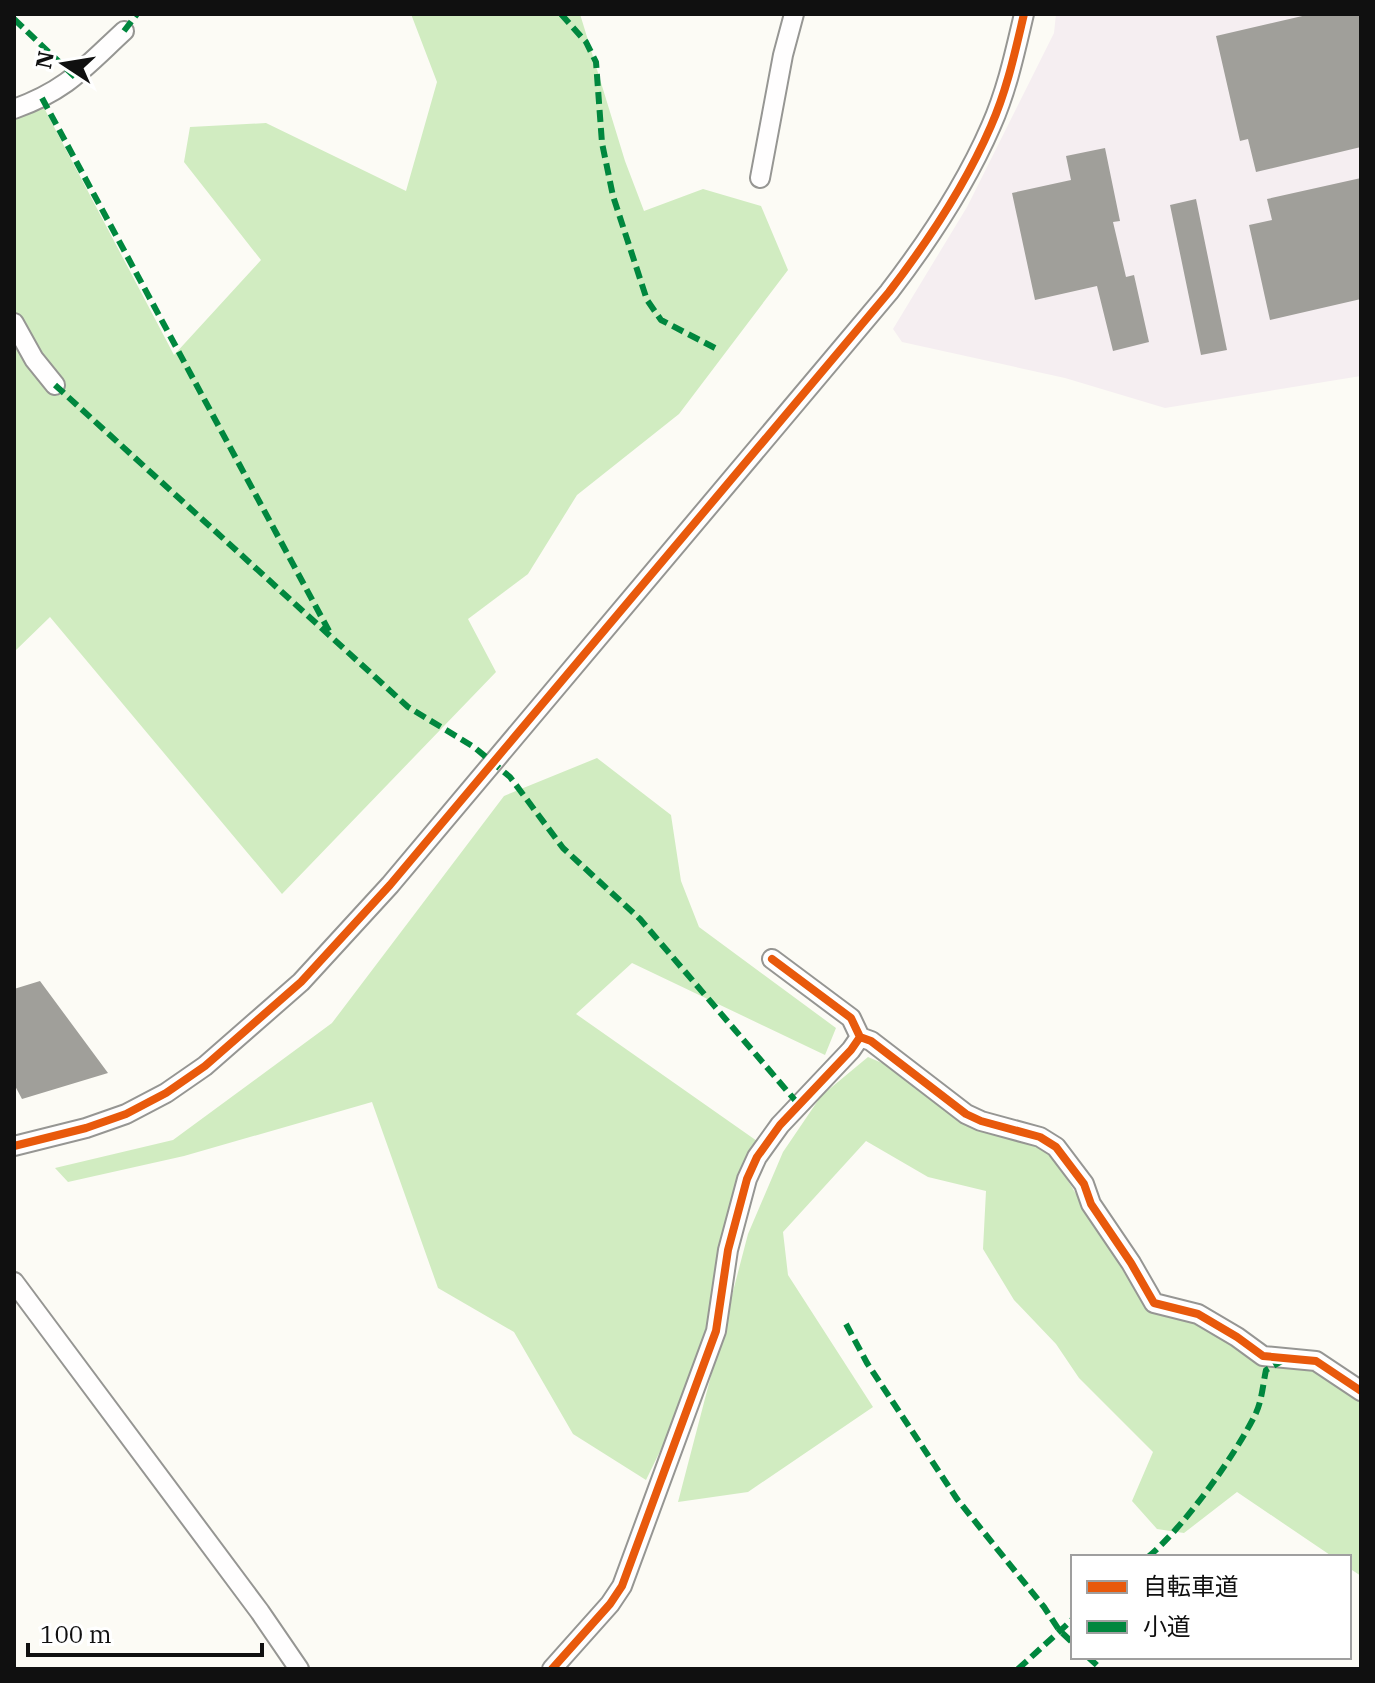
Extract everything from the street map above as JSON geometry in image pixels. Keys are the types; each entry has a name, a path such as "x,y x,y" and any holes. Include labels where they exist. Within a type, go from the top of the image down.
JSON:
{"street":[{"path":"760,178 783,55 794,14"},
{"path":"14,1146 86,1128 126,1114 166,1093 205,1066 301,982 390,885 922,249 949,208 992,124 1010,73 1024,14"},
{"path":"14,109 42,98 76,78 124,31"},
{"path":"14,323 34,359 55,385"},
{"path":"552,1669 610,1604 622,1586 716,1331 728,1250 747,1179 757,1157 780,1125 860,1037 858,1027 851,1018 772,959"},
{"path":"860,1037 871,1041 966,1114 1040,1137 1056,1147 1084,1184 1091,1204 1154,1303 1198,1314 1263,1356 1316,1361 1361,1391"},
{"path":"14,1282 299,1669"}],"shaded area":[{"path":"1056,14 1361,14 1361,376 1165,408 1065,378 902,342 893,329 967,207 1054,33"}],"green space":[{"path":"411,14 580,14 625,161 644,211 703,189 761,206 788,270 679,414 577,495 528,574 468,619 496,672 282,894 50,617 14,652 14,114 42,104 174,355 261,260 184,162 190,127 266,123 406,191 437,82"},
{"path":"597,758 671,815 681,881 699,927 836,1028 825,1055 632,963 576,1014 757,1141 736,1189 707,1335 667,1437 646,1480 573,1434 514,1332 438,1288 372,1102 184,1156 68,1182 55,1168 173,1140 332,1023 504,796"},
{"path":"868,1057 901,1071 1028,1140 1054,1158 1146,1308 1196,1322 1312,1369 1361,1401 1361,1576 1351,1569 1351,1555 1330,1555 1237,1492 1184,1533 1157,1529 1132,1501 1153,1452 1079,1378 1056,1344 1014,1300 983,1249 986,1191 928,1177 866,1141 783,1232 788,1275 873,1407 748,1492 678,1502 748,1234 783,1152 821,1096"}],"building":[{"path":"1311,14 1361,14 1361,147 1256,172 1248,139 1240,141 1216,36"},
{"path":"1105,148 1120,221 1113,222 1126,277 1134,275 1149,342 1113,351 1097,286 1035,300 1012,193 1071,180 1066,156"},
{"path":"1361,178 1361,299 1270,320 1249,225 1272,220 1267,199"},
{"path":"1196,199 1227,350 1201,355 1170,205"},
{"path":"40,981 108,1073 22,1099 14,1084 14,989"}],"marked path":[{"path":"124,31 137,14"},
{"path":"561,14 586,42 596,62 602,143 613,196 647,300 661,320 715,348"},
{"path":"14,19 76,78"},
{"path":"42,98 329,631"},
{"path":"55,385 408,707 474,747 510,777 563,848 640,919 800,1106"},
{"path":"846,1324 867,1363 957,1499 1071,1641"},
{"path":"1150,1555 1177,1528 1222,1470 1256,1413 1266,1370 1284,1360"},
{"path":"1018,1669 1071,1621"},
{"path":"1090,1659 1101,1669"}],"cycle path":[{"path":"14,1146 86,1128 126,1114 166,1093 205,1066 301,982 390,885 904,272 945,212 981,148 1002,99 1024,14"},
{"path":"772,959 851,1018 860,1037 871,1041 966,1114 1040,1137 1056,1147 1084,1184 1091,1204 1154,1303 1198,1314 1263,1356 1316,1361 1361,1391"},
{"path":"552,1669 610,1604 622,1586 716,1331 728,1250 747,1179 757,1157 780,1125 860,1037"}]}
